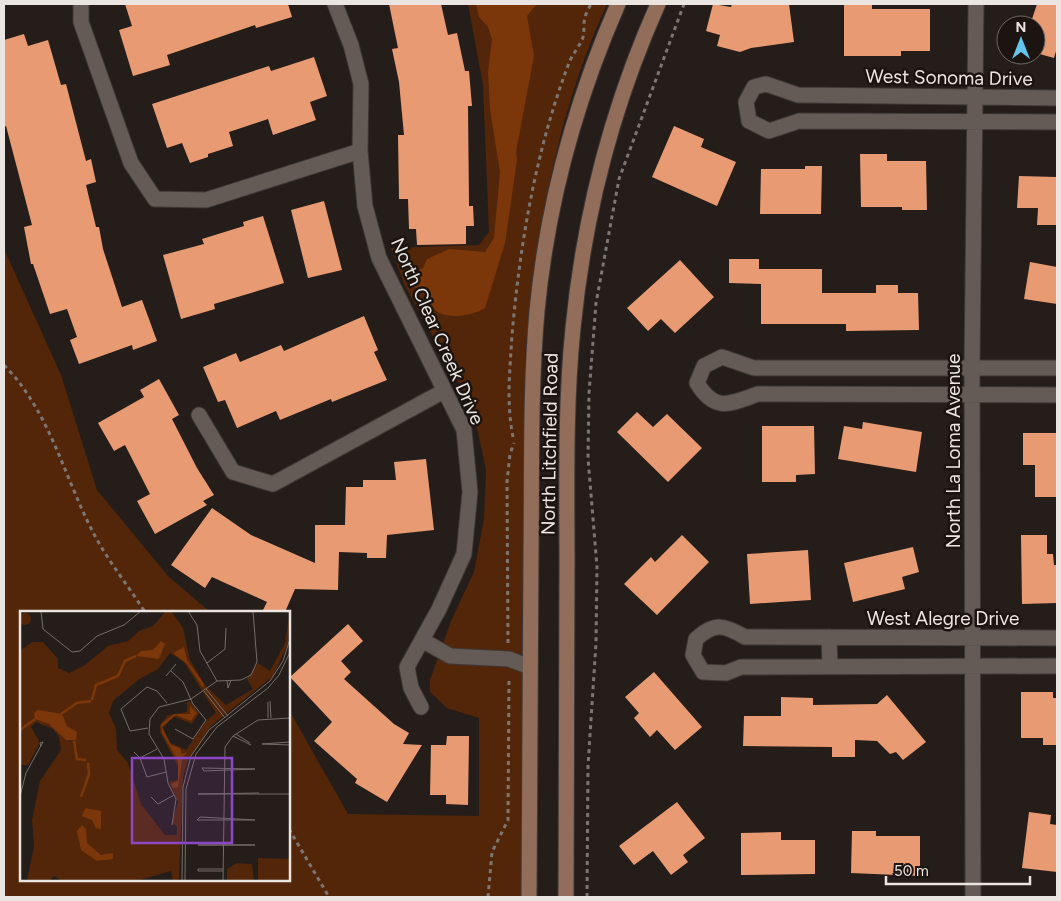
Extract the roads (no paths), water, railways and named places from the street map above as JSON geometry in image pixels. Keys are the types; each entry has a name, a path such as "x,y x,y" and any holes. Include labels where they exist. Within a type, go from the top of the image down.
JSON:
{"main road":[{"name":"North Litchfield Road","path":"529,897 533,393 538,308 554,206 566,156 595,61 618,4"},
{"name":"North Litchfield Road","path":"566,897 568,480 570,379 574,316 585,241 604,155 622,96 658,4"}],"street":[{"path":"81,4 81,22 131,163 155,199 206,200 360,151"},
{"name":"North Clear Creek Drive","path":"335,4 351,45 361,84 360,151 365,206 379,258 464,430 470,492 464,554 439,609 408,667 412,688 421,707"},
{"name":"North La Loma Avenue","path":"973,897 972,367 976,4"},
{"name":"West Sonoma Drive","path":"1057,98 798,95 766,84 754,88 749,93 746,102 749,121 769,131 799,121 1057,122"},
{"name":"West Sonoma Drive","path":"841,96 841,122"},
{"path":"1057,368 754,368 722,357 704,366 697,383 706,398 722,404 758,394 1057,395"},
{"path":"834,367 834,394"},
{"path":"199,415 233,472 273,484 444,391"},
{"name":"West Alegre Drive","path":"1057,638 745,637 727,627 708,628 696,639 693,655 703,672 726,674 741,667 1057,666"},
{"path":"829,638 830,666"},
{"path":"422,640 450,656 509,659 530,667"}]}
